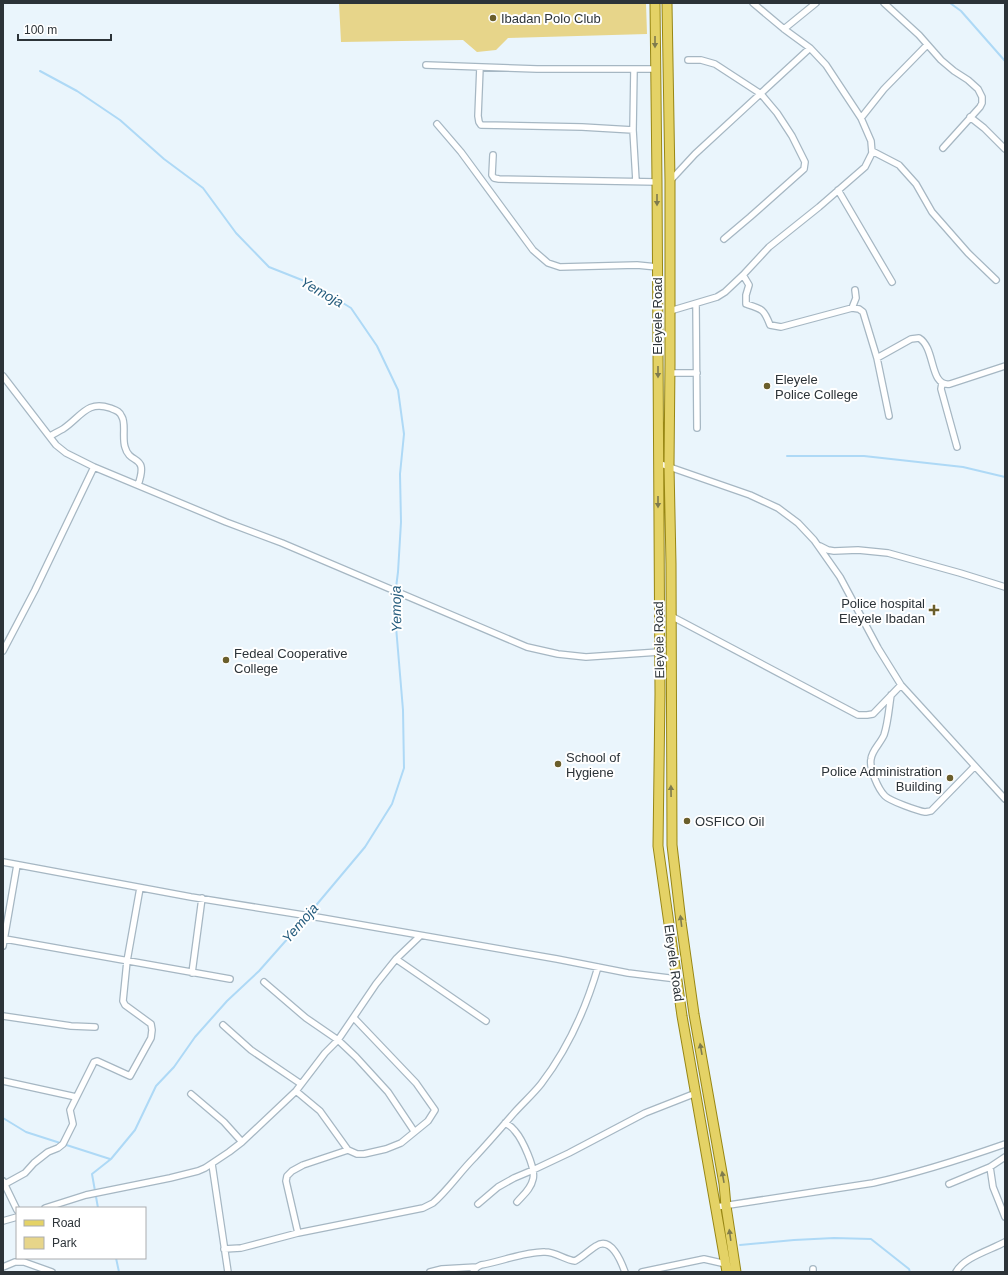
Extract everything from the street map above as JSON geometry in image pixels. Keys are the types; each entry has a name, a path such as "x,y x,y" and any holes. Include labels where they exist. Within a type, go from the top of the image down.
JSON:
{"main road":[{"name":"Eleyele Road","path":"655,3 659,652 658,846 682,1016 717,1218 727,1262 736,1272"},
{"name":"Eleyele Road","path":"667,3 670,182 669,466 672,616 672,845 694,1014 724,1184 728,1216 727,1262"},
{"path":"658,846 672,845"}],"street":[{"path":"670,311 717,297 743,275 768,246 866,167 872,151 871,141 861,118 836,78 810,48 753,3"},
{"path":"784,29 816,3"},
{"path":"884,3 919,35 941,60 968,80 981,93 982,103 976,112 943,148"},
{"path":"861,118 884,89 927,45"},
{"path":"670,182 695,154 810,48"},
{"path":"688,60 701,60 715,64 761,94 777,113 792,136 805,162 804,169 724,239"},
{"path":"426,65 536,69 655,69"},
{"path":"480,67 478,116 481,125 582,127 633,130"},
{"path":"634,69 633,130 636,181"},
{"path":"970,117 984,128 1005,149"},
{"path":"437,124 461,152 522,236 548,263 560,267 637,265 657,267"},
{"path":"872,151 899,164 916,184 932,212 968,253 996,280"},
{"path":"493,155 492,175 494,178 499,179 657,182"},
{"path":"838,190 892,282"},
{"path":"743,275 749,286 746,295 746,304 765,312 770,324 781,327 852,308 859,309 862,312 876,358 890,416"},
{"path":"852,308 856,298 855,290"},
{"path":"696,304 697,428"},
{"path":"876,358 911,339 919,338 925,342 929,348 936,377 942,383 950,384 1005,366"},
{"path":"670,373 697,373"},
{"path":"3,376 56,444 66,453 94,467 226,522 282,543 514,643 540,650 586,657 659,652"},
{"path":"942,383 941,389 957,447"},
{"path":"50,436 64,429 91,407 101,405 119,412 123,418 125,448 130,455 140,463 142,472 138,485"},
{"path":"658,463 750,495 778,508 798,523 818,545 840,577 878,648 901,685 1005,800"},
{"path":"3,651 35,590 94,467"},
{"path":"818,545 834,551 858,550 888,553 1005,587"},
{"path":"672,616 858,715 873,714 901,685"},
{"path":"891,695 884,733 880,744 873,751 870,760 880,790 885,796 892,801 925,812 931,810 975,766"},
{"path":"3,862 140,888 322,918 628,973 677,979"},
{"path":"3,946 17,865"},
{"path":"16,1208 4,1182 25,1173 34,1163 48,1152 58,1148 64,1142 73,1124 70,1110 94,1062 97,1061 130,1076 151,1038 151,1024 125,1005 123,1001 127,961 140,888"},
{"path":"192,973 202,898"},
{"path":"48,1207 102,1191 198,1171 212,1164 242,1142 296,1091 325,1053 338,1040 376,984 396,959 420,936"},
{"path":"5,939 230,979"},
{"path":"396,959 486,1021"},
{"path":"224,1249 241,1248 298,1233 423,1208 433,1203 536,1091 552,1070 580,1017 592,988 598,967"},
{"path":"264,982 306,1018 338,1040 388,1092 414,1131"},
{"path":"3,1016 95,1027"},
{"path":"296,1091 320,1111 348,1150 357,1154 386,1149 401,1143 428,1121 435,1110 416,1083 354,1018"},
{"path":"223,1025 251,1050 301,1084"},
{"path":"3,1081 76,1097"},
{"path":"478,1204 498,1187 514,1178 533,1170 645,1113 696,1093"},
{"path":"191,1094 224,1122 242,1142"},
{"path":"505,1123 514,1129 522,1140 533,1170 534,1178 527,1191 517,1202"},
{"path":"716,1207 866,1184 899,1177 946,1164 1005,1144"},
{"path":"298,1233 286,1181 287,1176 292,1171 303,1165 348,1150"},
{"path":"949,1184 990,1167 1005,1157"},
{"path":"212,1164 228,1272"},
{"path":"990,1167 993,1187 1005,1217"},
{"path":"3,1221 16,1217"},
{"path":"956,1272 960,1267 972,1259 1005,1242"},
{"path":"430,1272 442,1269 477,1267 540,1252 554,1253 575,1261 597,1245 603,1243 612,1248 622,1263 625,1272"},
{"path":"642,1272 704,1259 727,1262"},
{"path":"3,1267 15,1262 24,1262 52,1272"},
{"path":"473,1272 477,1267"}],"green space":[{"name":"Ibadan Polo Club","path":"339,3 646,3 647,34 508,38 496,50 477,52 463,40 341,42"}],"waterway":[{"path":"950,3 961,11 1005,61"},
{"name":"Yemoja","path":"40,71 77,91 120,120 164,159 203,188 236,233 269,267 312,284 351,308 377,346 398,390 404,434 400,474 401,522 398,572 394,603 403,710 404,768 392,804 365,847 259,971 227,1001 195,1037 174,1067 156,1086 135,1130 111,1159 92,1174 98,1207"},
{"path":"787,456 864,456 963,467 1005,477"},
{"path":"3,1118 26,1132 110,1159"},
{"path":"740,1245 834,1238 871,1239 909,1269 910,1272"},
{"name":"Yemoja","path":"116,1259 119,1272"}],"place":[{"name":"Ibadan Polo Club","path":"493,18"},
{"name":"Eleyele Police College","path":"767,386"},
{"name":"Police hospital Eleyele Ibadan","path":"934,610"},
{"name":"Fedeal Cooperative College","path":"226,660"},
{"name":"School of Hygiene","path":"558,764"},
{"name":"Police Administration Building","path":"950,778"},
{"name":"OSFICO Oil","path":"687,821"}]}
